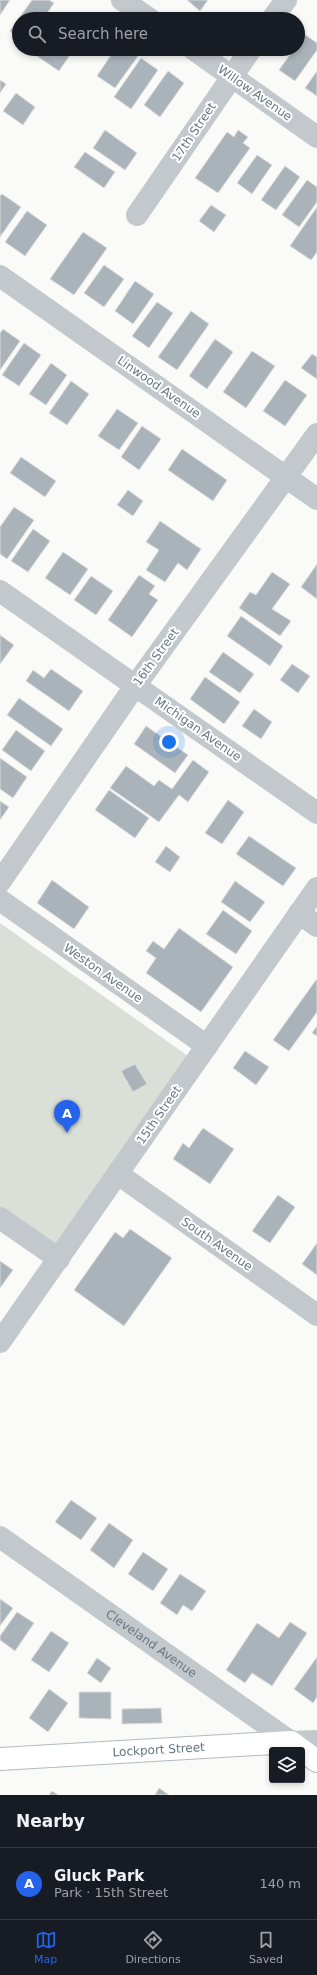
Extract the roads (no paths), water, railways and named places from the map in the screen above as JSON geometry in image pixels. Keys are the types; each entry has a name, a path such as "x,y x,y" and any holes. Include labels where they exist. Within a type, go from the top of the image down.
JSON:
{"main road":[{"name":"Lockport Street","path":"0,1759 291,1742"},
{"name":"Cleveland Avenue","path":"291,1742 317,1761"}],"street":[{"path":"122,0 140,12"},
{"path":"277,12 286,0"},
{"name":"Willow Avenue","path":"203,56 317,137"},
{"name":"17th Street","path":"137,215 246,56"},
{"name":"Linwood Avenue","path":"0,276 317,499"},
{"name":"16th Street","path":"0,882 135,686 317,434"},
{"name":"Michigan Avenue","path":"0,591 317,813"},
{"name":"15th Street","path":"0,1342 298,913 317,888"},
{"name":"Weston Avenue","path":"0,900 207,1046"},
{"path":"298,913 317,926"},
{"name":"South Avenue","path":"118,1174 317,1315"},
{"path":"0,1218 59,1259"},
{"name":"Cleveland Avenue","path":"0,1537 291,1742"},
{"name":"Lockport Street","path":"291,1742 317,1741"}],"place":[{"name":"Gluck Park","path":"67,1133"}]}
